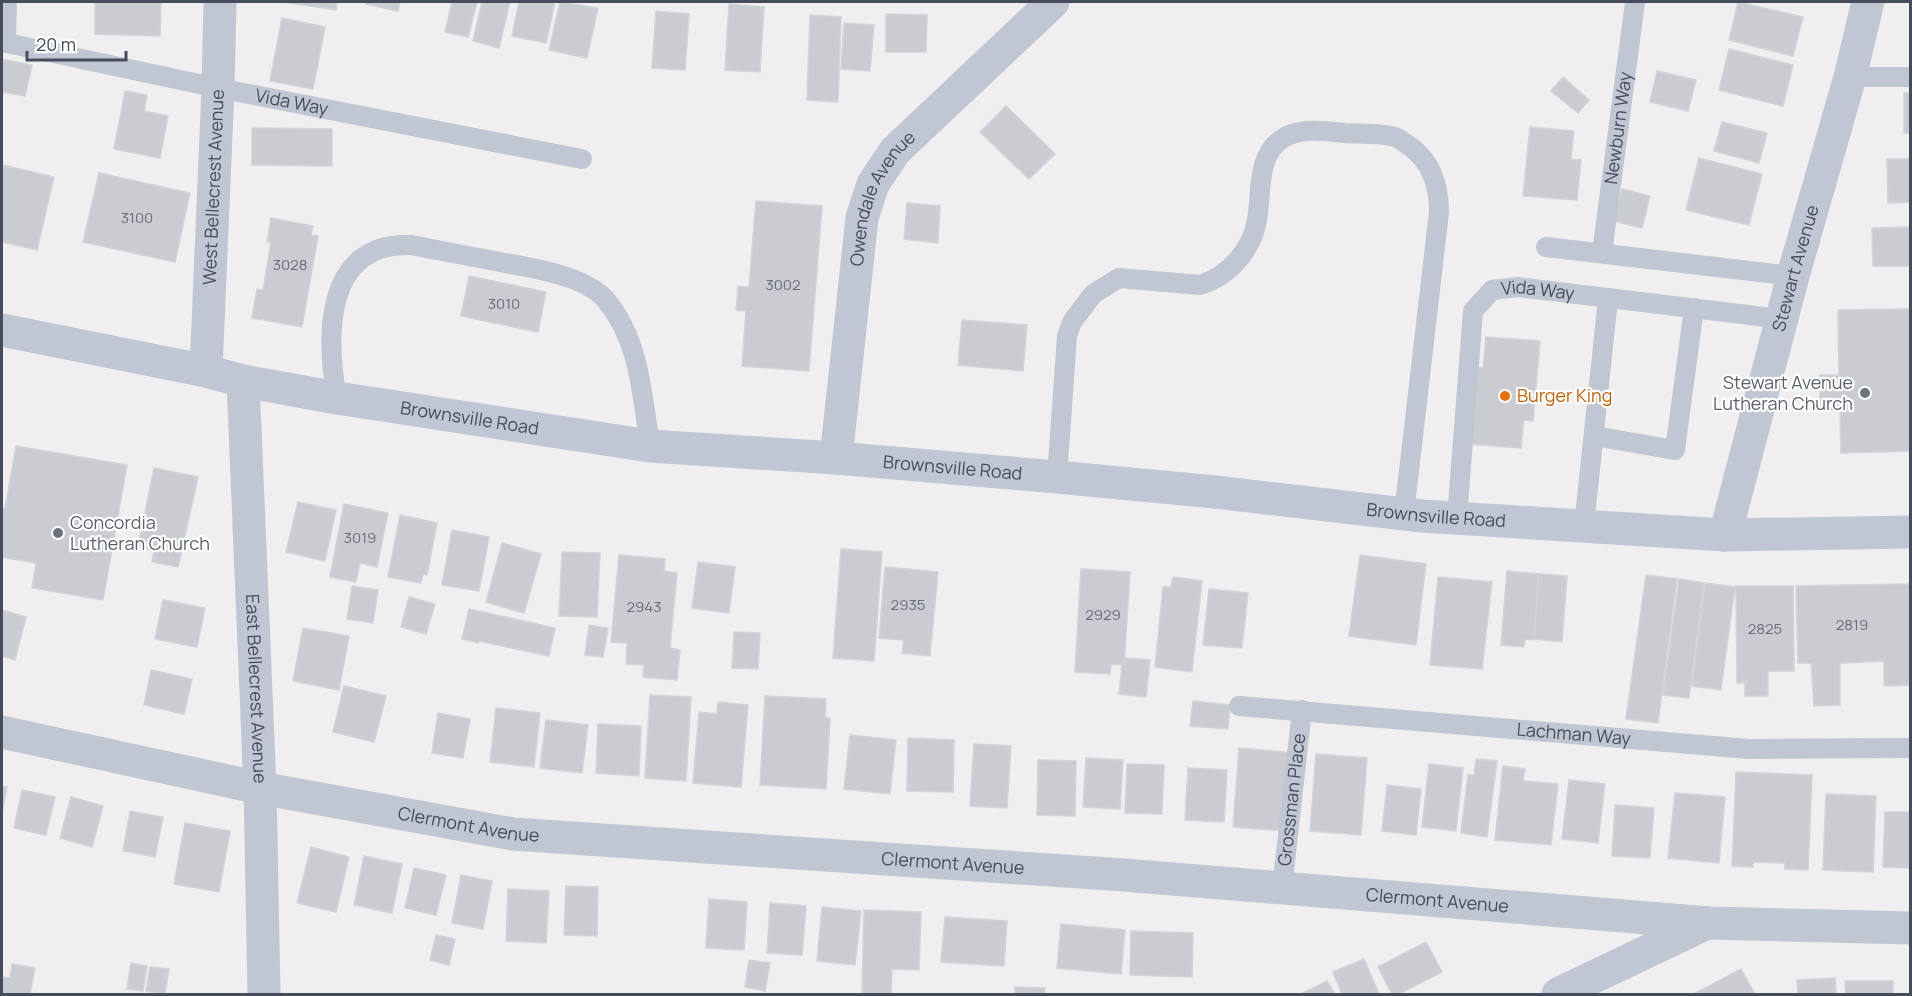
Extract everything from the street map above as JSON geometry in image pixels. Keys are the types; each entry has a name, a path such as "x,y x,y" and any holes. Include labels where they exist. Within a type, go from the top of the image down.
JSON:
{"main road":[{"name":"Brownsville Road","path":"2,330 206,371 243,381 337,398 650,446 836,458 1057,477 1457,518 1725,534 1911,532"}],"street":[{"name":"West Bellecrest Avenue","path":"206,371 220,2"},
{"name":"Owendale Avenue","path":"836,458 862,218 873,184 895,151 1053,2"},
{"name":"Stewart Avenue","path":"1725,534 1793,276 1850,77 1868,2"},
{"name":"East Bellecrest Avenue","path":"243,381 260,788 264,994"},
{"name":"Clermont Avenue","path":"2,732 260,788 513,834 1112,874 1709,923 1911,928"},
{"path":"1558,994 1709,923"}],"lane":[{"path":"4,43 7,2"},
{"name":"Newburn Way","path":"1602,253 1635,2"},
{"name":"Vida Way","path":"4,43 218,88 582,159"},
{"path":"1850,77 1911,77"},
{"path":"1057,477 1067,336 1072,322 1093,294 1119,278 1200,285 1211,282 1235,264 1246,249 1255,228 1260,181 1266,161 1274,147 1283,139 1294,134 1327,131 1395,137 1416,151 1426,163 1434,177 1439,194 1439,212 1404,514"},
{"path":"337,398 331,365 330,339 335,301 344,278 362,258 382,249 410,245 554,273 583,284 604,297 621,320 635,354 650,446"},
{"path":"1546,247 1793,276"},
{"name":"Vida Way","path":"1457,518 1473,311 1492,291 1518,287 1782,319"},
{"path":"1584,526 1608,298"},
{"path":"1594,436 1675,450 1694,308"},
{"name":"Lachman Way","path":"1239,706 1749,749 1911,748"},
{"name":"Grossman Place","path":"1282,889 1302,710"}],"building":[{"path":"95,2 161,2 160,36 95,34"},
{"path":"284,2 337,2 336,10"},
{"path":"367,2 400,2 398,11 366,4"},
{"path":"452,2 477,2 468,37 445,32"},
{"path":"482,2 510,2 499,48 473,41"},
{"path":"519,2 555,2 546,43 512,36"},
{"path":"560,2 598,8 587,58 549,50"},
{"path":"1738,2 1803,17 1793,56 1729,40"},
{"path":"729,4 764,7 760,72 725,70"},
{"path":"656,11 689,14 685,70 652,68"},
{"path":"886,14 927,15 926,52 886,52"},
{"path":"810,15 841,17 838,102 807,100"},
{"path":"282,18 325,27 313,89 270,81"},
{"path":"844,23 874,25 870,71 841,69"},
{"path":"1729,49 1793,65 1783,106 1719,90"},
{"path":"2,59 32,65 25,96 2,92"},
{"path":"1657,71 1696,80 1688,111 1650,102"},
{"path":"1563,77 1589,100 1578,113 1551,91"},
{"path":"125,91 147,95 144,111 168,116 160,158 114,149"},
{"path":"1904,93 1910,93 1910,133 1904,133"},
{"path":"1006,106 1055,154 1029,179 980,132"},
{"path":"1722,122 1767,133 1759,163 1714,151"},
{"path":"1530,127 1574,131 1571,159 1581,160 1577,200 1523,196"},
{"path":"252,128 332,129 332,166 252,165"},
{"path":"1699,158 1762,174 1749,225 1686,210"},
{"path":"1887,159 1910,159 1910,202 1888,203"},
{"path":"2,165 54,177 37,250 2,242"},
{"path":"99,173 190,193 175,262 83,242"},
{"path":"1622,189 1650,196 1642,228 1614,221"},
{"path":"756,201 822,206 809,371 742,366 746,311 736,310 738,286 749,287"},
{"path":"907,203 940,206 938,243 904,239"},
{"path":"271,218 313,226 311,235 318,236 302,327 252,318 257,289 263,290 271,242 267,242"},
{"path":"1910,227 1910,266 1873,266 1872,228"},
{"path":"469,276 546,292 538,332 461,316"},
{"name":"Stewart Avenue Lutheran Church","path":"1910,309 1910,451 1841,453 1840,410 1820,410 1820,375 1839,375 1838,310"},
{"path":"962,320 1027,325 1023,371 958,365"},
{"path":"1486,337 1540,341 1533,421 1524,420 1521,448 1468,444 1475,367 1483,368"},
{"name":"Concordia Lutheran Church","path":"16,446 127,465 103,600 32,588 36,563 2,557 2,508 5,509"},
{"path":"154,468 198,477 178,567 152,562 154,551 138,547"},
{"path":"298,502 336,510 325,561 286,552"},
{"path":"344,504 388,513 377,567 360,563 356,582 330,577"},
{"path":"400,515 437,523 427,575 423,574 421,583 388,577"},
{"path":"452,530 489,537 479,591 442,585"},
{"path":"502,543 541,554 524,613 486,602"},
{"path":"841,549 882,552 874,661 833,658"},
{"path":"562,552 600,553 597,617 559,616"},
{"path":"619,555 665,559 664,571 677,573 670,648 680,650 677,680 643,677 644,665 626,664 627,643 611,642"},
{"path":"1360,555 1426,564 1416,645 1349,636"},
{"path":"698,562 735,567 729,613 692,608"},
{"path":"885,567 938,572 930,656 902,653 904,640 879,638"},
{"path":"1081,569 1130,572 1124,665 1111,664 1110,674 1075,672"},
{"path":"1507,571 1539,574 1534,640 1525,639 1524,647 1501,645"},
{"path":"1539,574 1567,576 1562,642 1534,639"},
{"path":"1646,575 1677,579 1658,723 1626,719"},
{"path":"1173,577 1202,581 1192,672 1155,667 1163,587 1171,587"},
{"path":"1438,577 1492,582 1482,669 1430,665"},
{"path":"1679,579 1704,583 1689,698 1663,695"},
{"path":"1705,583 1735,587 1721,690 1692,686"},
{"path":"1910,584 1910,685 1884,686 1884,661 1840,663 1840,705 1814,706 1811,663 1798,663 1796,586"},
{"path":"352,586 378,590 373,623 347,619"},
{"path":"1736,586 1793,586 1794,671 1768,671 1768,696 1745,696 1745,683 1737,683"},
{"path":"1209,589 1248,593 1242,648 1203,645"},
{"path":"409,597 435,604 426,634 401,627"},
{"path":"163,600 205,608 197,647 155,639"},
{"path":"469,609 555,628 549,656 462,639"},
{"path":"2,610 26,617 15,660 2,656"},
{"path":"589,625 608,628 603,657 585,655"},
{"path":"303,628 349,636 339,690 293,681"},
{"path":"734,632 760,633 758,669 732,668"},
{"path":"1125,658 1150,660 1146,697 1119,694 1122,664 1124,665"},
{"path":"151,670 192,679 184,714 144,705"},
{"path":"344,686 386,696 374,742 333,732"},
{"path":"650,695 691,697 686,781 645,778"},
{"path":"765,696 826,699 825,718 830,718 826,789 760,785"},
{"path":"1193,701 1230,705 1228,729 1190,726"},
{"path":"718,702 748,705 741,787 693,783 699,712 717,714"},
{"path":"496,708 540,713 534,767 490,762"},
{"path":"438,713 470,719 463,758 432,753"},
{"path":"546,720 588,725 582,773 540,768"},
{"path":"598,724 641,726 639,776 596,773"},
{"path":"850,735 896,740 890,794 844,789"},
{"path":"908,738 954,740 953,792 907,791"},
{"path":"974,744 1011,746 1007,808 970,806"},
{"path":"1239,748 1293,753 1287,831 1233,827"},
{"path":"1316,754 1367,758 1361,835 1310,831"},
{"path":"1086,758 1123,760 1120,809 1083,807"},
{"path":"1476,759 1497,761 1487,837 1461,833 1468,775 1474,775"},
{"path":"1038,760 1076,761 1075,816 1037,815"},
{"path":"1127,764 1164,765 1162,814 1125,813"},
{"path":"1429,764 1463,768 1456,831 1422,827"},
{"path":"1503,766 1525,769 1523,781 1558,784 1551,845 1495,840"},
{"path":"1188,768 1227,770 1224,822 1185,820"},
{"path":"1736,772 1812,775 1808,870 1785,869 1785,863 1753,862 1753,867 1732,866"},
{"path":"1569,780 1605,784 1598,843 1562,839"},
{"path":"1387,785 1421,789 1416,835 1382,831"},
{"path":"2,786 7,787 2,813"},
{"path":"22,790 55,797 46,835 14,828"},
{"path":"1675,793 1725,797 1719,863 1668,858"},
{"path":"1826,794 1876,796 1873,872 1823,870"},
{"path":"71,797 103,806 92,847 60,838"},
{"path":"1615,805 1654,808 1650,858 1612,856"},
{"path":"130,811 163,817 155,857 123,851"},
{"path":"1885,812 1910,812 1910,868 1883,867"},
{"path":"185,823 230,831 219,892 174,884"},
{"path":"311,847 349,857 336,912 297,903"},
{"path":"364,856 402,864 392,913 354,905"},
{"path":"414,868 446,875 436,915 405,908"},
{"path":"461,875 492,881 483,929 452,923"},
{"path":"566,886 598,887 597,936 564,935"},
{"path":"508,889 549,891 546,943 506,941"},
{"path":"709,899 747,902 744,950 706,948"},
{"path":"770,903 806,906 802,955 767,953"},
{"path":"822,907 861,911 855,965 817,961"},
{"path":"864,910 921,912 919,970 892,969 891,994 862,994"},
{"path":"945,917 1007,921 1004,966 941,962"},
{"path":"1061,924 1125,930 1121,974 1057,968"},
{"path":"1131,931 1193,933 1192,977 1130,975"},
{"path":"436,935 455,939 449,965 430,960"},
{"path":"1426,942 1442,972 1399,994 1392,994 1378,967"},
{"path":"1364,959 1379,994 1342,994 1333,972"},
{"path":"749,960 770,963 765,991 745,987"},
{"path":"131,963 147,966 143,991 127,989"},
{"path":"12,964 35,968 30,994 2,994 2,977 10,978"},
{"path":"150,967 169,969 165,994 146,991"},
{"path":"1741,969 1755,994 1694,994"},
{"path":"1835,978 1836,994 1798,994 1797,980"},
{"path":"1327,981 1335,994 1301,994"},
{"path":"1845,981 1893,981 1893,994 1846,994"},
{"path":"1015,987 1045,988 1044,994 1015,994"}],"place":[{"name":"Stewart Avenue Lutheran Church","path":"1865,393"},
{"name":"Burger King","path":"1505,396"},
{"name":"Concordia Lutheran Church","path":"58,533"}]}
